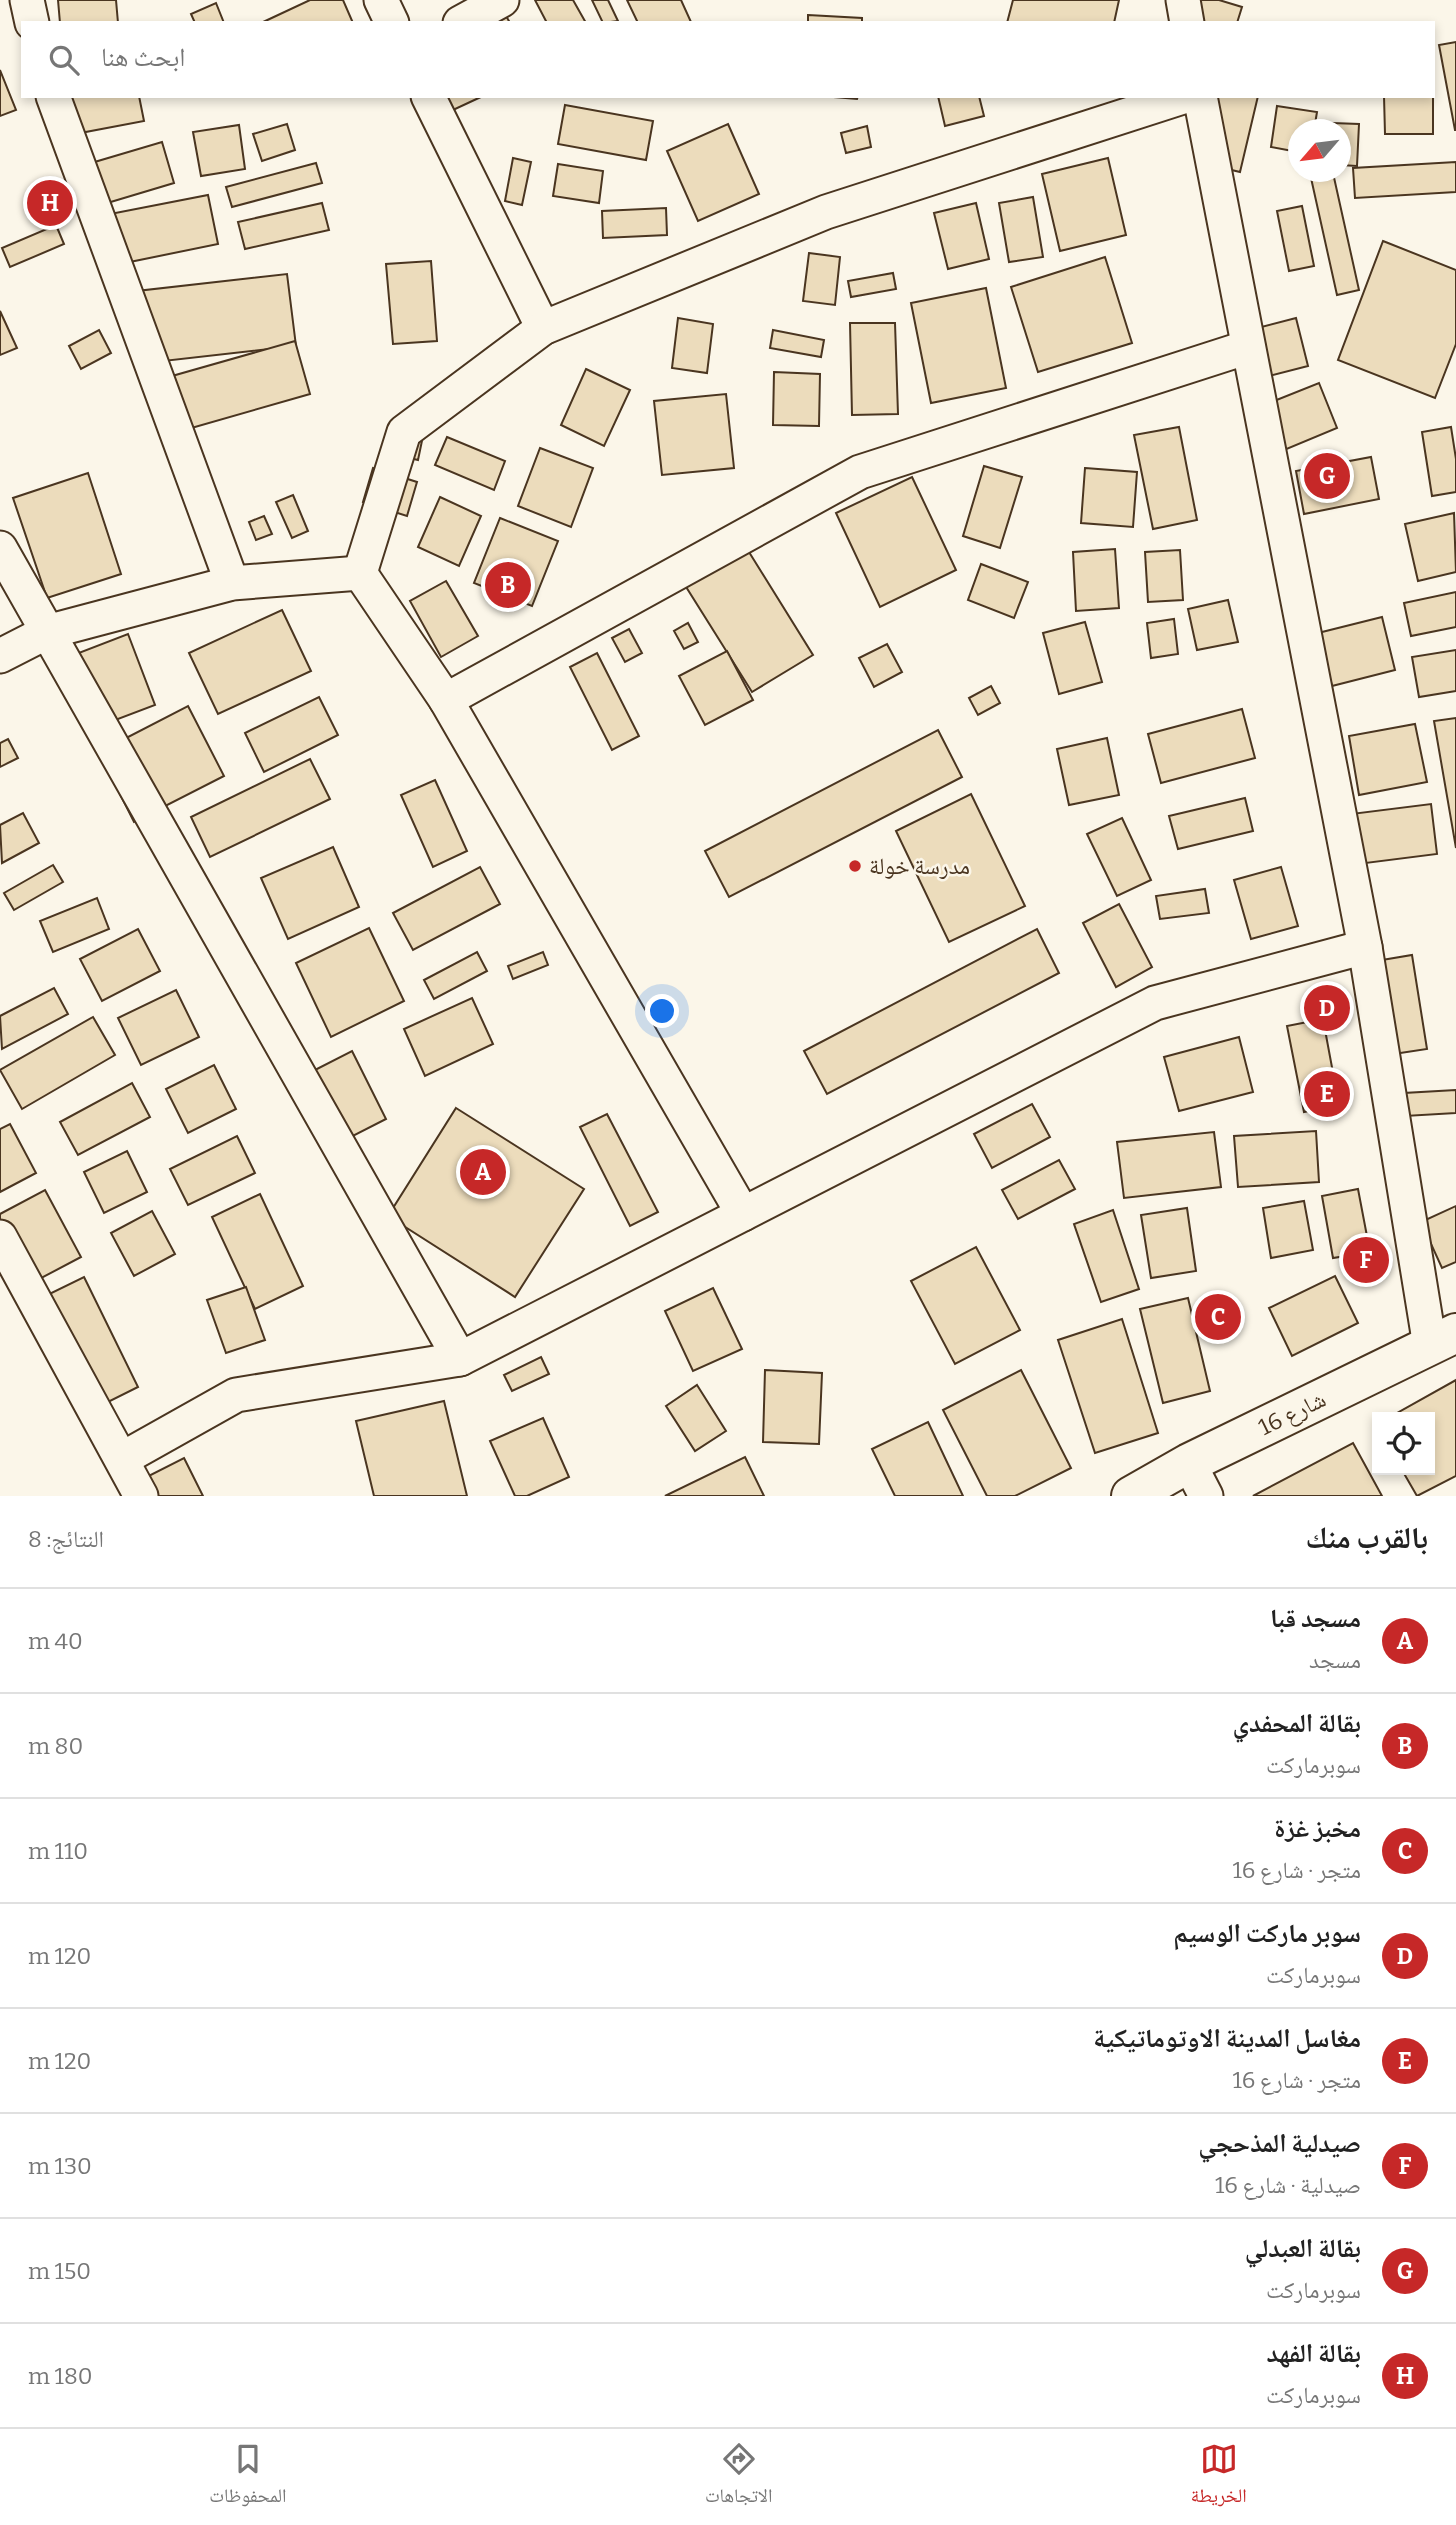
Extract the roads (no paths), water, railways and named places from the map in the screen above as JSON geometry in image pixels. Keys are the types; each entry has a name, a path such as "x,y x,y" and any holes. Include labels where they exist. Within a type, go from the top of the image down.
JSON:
{"street":[{"path":"27,0 32,21"},
{"path":"381,0 391,21"},
{"path":"464,21 502,0"},
{"path":"1183,0 1187,21"},
{"path":"54,98 232,583"},
{"path":"429,98 543,328"},
{"path":"360,573 404,432 543,328 826,212 1180,98"},
{"path":"1200,98 1443,1339"},
{"path":"446,700 860,472 1248,347"},
{"path":"0,548 460,1359"},
{"path":"0,656 47,632 232,583 360,573"},
{"path":"360,573 446,700 743,1214"},
{"path":"122,1459 236,1395 460,1359 1155,1003 1365,947"},
{"path":"0,1237 141,1496"},
{"name":"شارع 16","path":"1131,1496 1198,1480 1443,1339"}],"place":[{"name":"بقالة الفهد","path":"50,203"},
{"name":"بقالة العبدلي","path":"1327,476"},
{"name":"بقالة المحفدي","path":"508,585"},
{"name":"مدرسة خولة","path":"855,866"},
{"name":"سوبر ماركت الوسيم","path":"1327,1008"},
{"name":"مغاسل المدينة الاوتوماتيكية","path":"1327,1094"},
{"name":"مسجد قبا","path":"483,1172"},
{"name":"صيدلية المذحجي","path":"1366,1260"},
{"name":"مخبز غزة","path":"1218,1317"}]}
